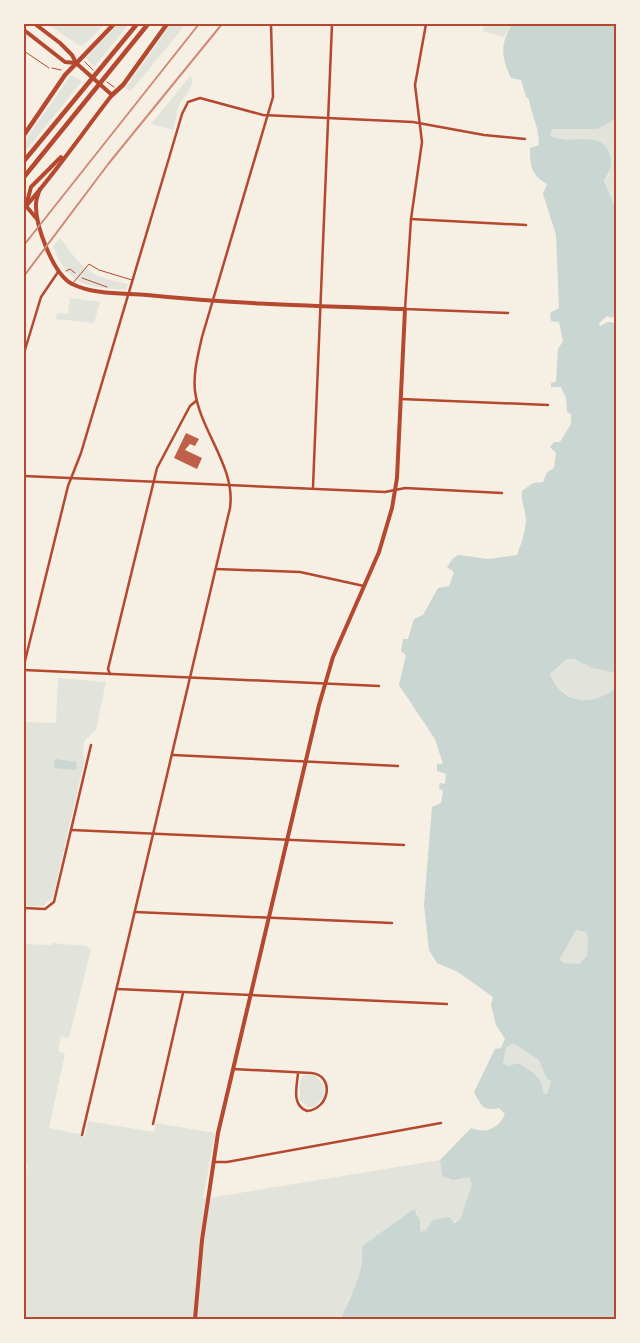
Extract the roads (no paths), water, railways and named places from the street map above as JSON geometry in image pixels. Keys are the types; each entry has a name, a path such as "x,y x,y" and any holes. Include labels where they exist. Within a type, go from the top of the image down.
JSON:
{"highway":[{"path":"24,135 65,75 114,24"},
{"path":"24,161 137,24"},
{"path":"24,177 148,24"},
{"path":"112,95 123,85 167,24"}],"street":[{"path":"25,207 31,187 67,152 112,95 76,63 72,55 60,43 35,24"},
{"path":"82,1135 230,508 232,492 230,484 197,400 196,369 212,302 269,116 274,85 271,24"},
{"path":"313,487 332,24"},
{"path":"196,1319 208,1188 213,1162 233,1069 324,683 333,657 387,530 395,490 411,219 421,152 420,123 415,85 426,24"},
{"path":"24,30 66,62 76,63"},
{"path":"24,665 68,486 186,105 193,99 200,98 269,116 420,123 484,135 525,139"},
{"path":"25,207 54,174 67,152"},
{"path":"40,190 36,202 37,219 58,272 72,284 97,291 212,302 508,313"},
{"path":"25,207 37,219"},
{"path":"411,219 526,225"},
{"path":"24,353 41,297 58,272"},
{"path":"401,398 548,405"},
{"path":"110,674 108,668 153,481 164,454 190,406 197,400"},
{"path":"24,476 313,487 385,492 405,488 502,493"},
{"path":"216,569 300,572 364,586"},
{"path":"24,670 379,686"},
{"path":"24,908 45,909 54,902 91,745"},
{"path":"173,755 398,766"},
{"path":"72,830 404,845"},
{"path":"135,912 392,923"},
{"path":"117,988 183,993 447,1004"},
{"path":"153,1124 183,993"},
{"path":"233,1069 319,1074 326,1082 326,1098 316,1109 304,1110 297,1102 298,1073"},
{"path":"213,1162 227,1162 441,1123"}],"lane":[{"path":"24,51 49,68"},
{"path":"72,284 89,264 98,270 132,280"}],"railway":[{"path":"24,245 199,24"},
{"path":"24,276 109,163 222,24"}]}
